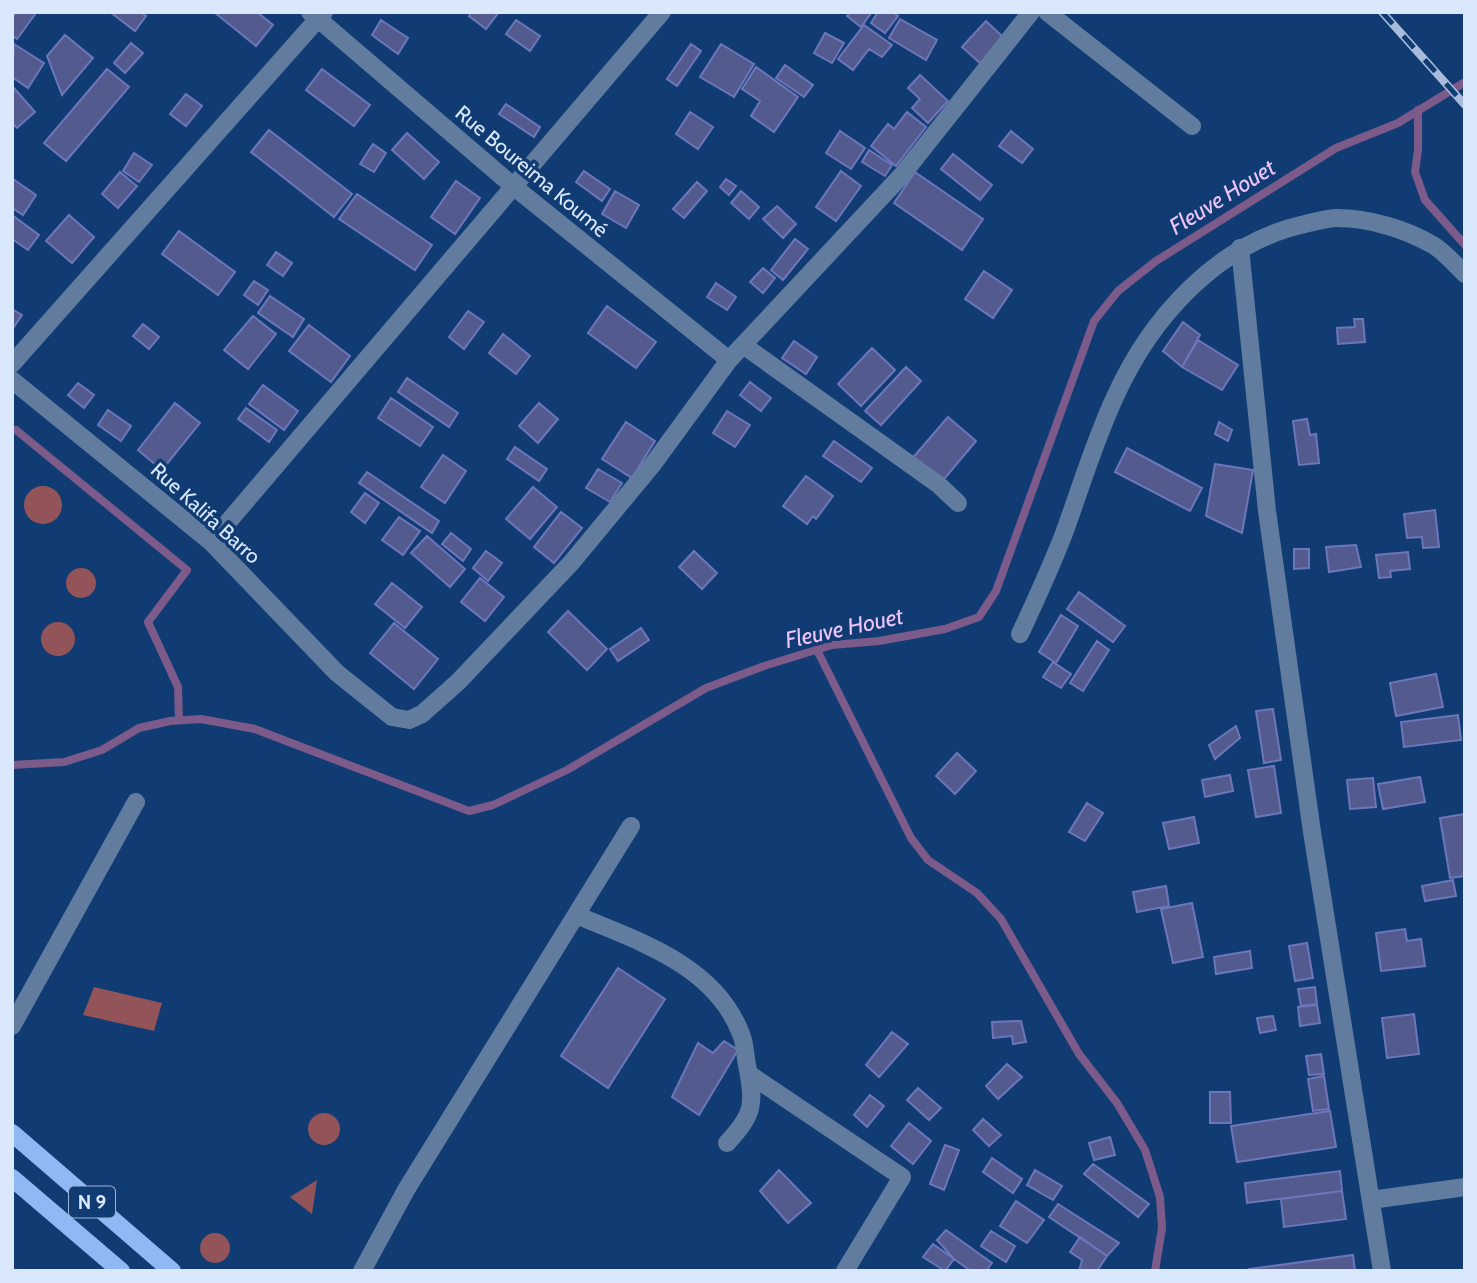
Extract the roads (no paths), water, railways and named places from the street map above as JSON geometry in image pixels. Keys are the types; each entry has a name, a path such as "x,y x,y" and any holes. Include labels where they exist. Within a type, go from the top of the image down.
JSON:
{"main road":[{"name":"N 9","path":"12,1133 172,1271"},
{"name":"N 9","path":"12,1178 121,1271"}],"street":[{"path":"211,542 662,12"},
{"path":"729,360 902,175 1031,12"},
{"path":"1047,12 1192,126"},
{"path":"12,364 317,15"},
{"name":"Rue Boureima Koumé","path":"317,15 513,186 729,360"},
{"path":"1020,634 1063,536 1095,443 1116,394 1140,351 1167,313 1202,278 1240,248 1287,228 1335,218 1381,223 1434,246 1465,274"},
{"path":"1240,248 1268,524 1312,832 1382,1271"},
{"path":"743,345 939,485 958,503"},
{"name":"Rue Kalifa Barro","path":"12,380 211,542 337,673 392,717 409,720 422,714 458,682 562,573 653,464 729,360"},
{"path":"12,1026 136,802"},
{"path":"362,1271 407,1190 631,826"},
{"path":"576,915 658,950 695,973 722,998 741,1035 752,1107 743,1127 727,1143"},
{"path":"749,1074 902,1177 845,1271"},
{"path":"1370,1200 1465,1187"}],"waterway":[{"name":"Fleuve Houet","path":"12,765 64,762 102,750 139,728 170,721 201,719 255,729 469,811 493,805 567,770 706,688 832,645 879,641 945,629 979,617 996,591 1094,321 1118,291 1156,261 1336,148 1398,123 1465,82"},
{"path":"1418,110 1415,172 1425,200 1465,245"},
{"path":"16,430 187,570 148,622 178,687 179,720"},
{"path":"817,650 911,838 928,860 977,893 1001,919 1079,1054 1117,1103 1145,1150 1160,1197 1162,1228 1155,1271"}],"railway":[{"path":"1382,12 1465,105"}]}
